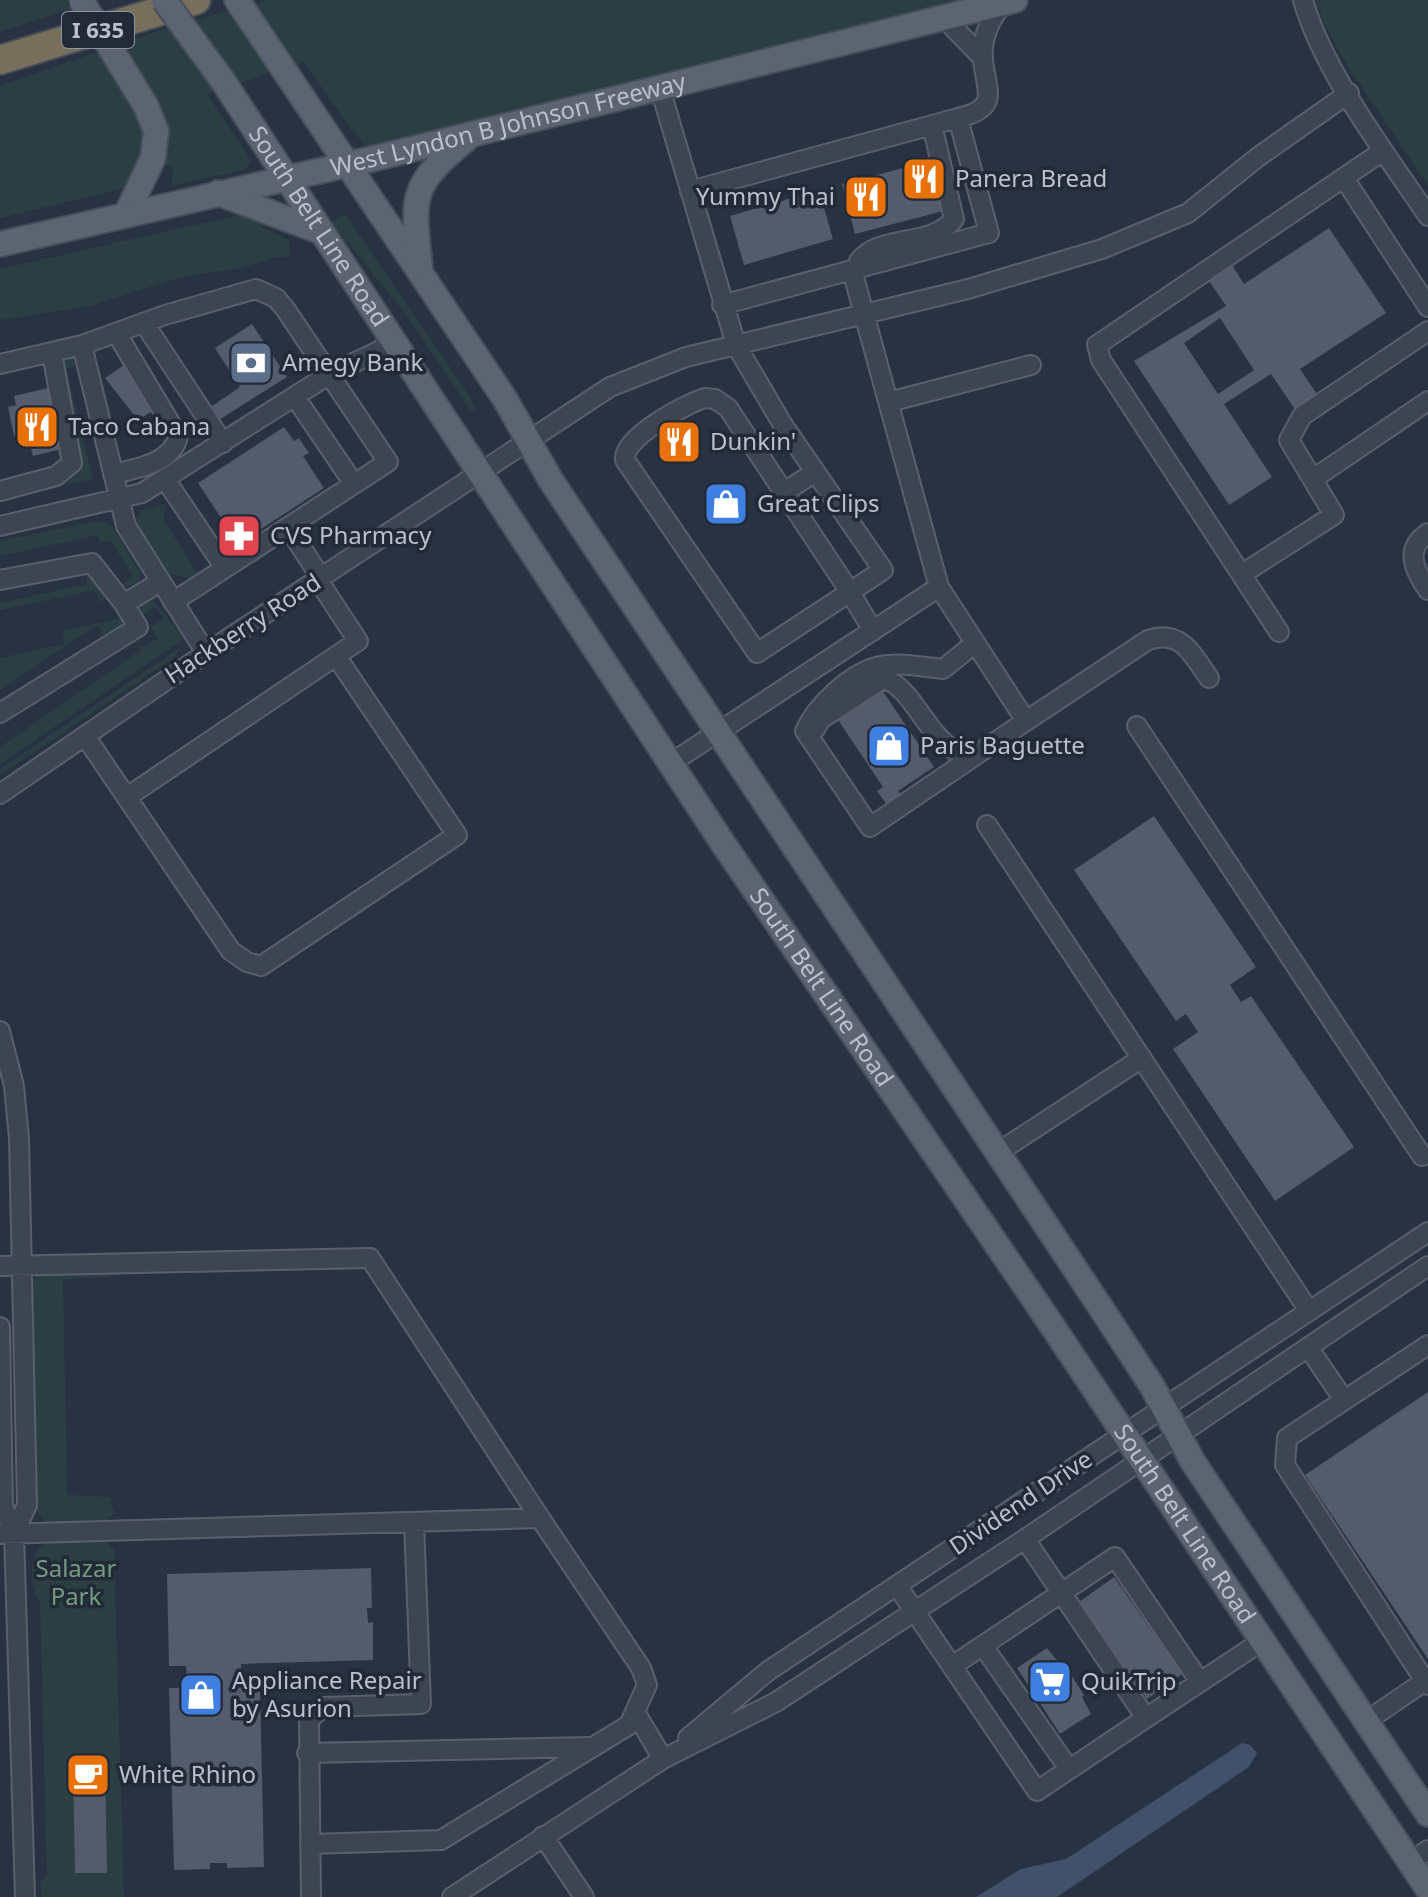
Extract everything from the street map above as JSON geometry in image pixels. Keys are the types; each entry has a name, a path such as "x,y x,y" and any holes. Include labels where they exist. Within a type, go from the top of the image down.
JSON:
{"highway":[{"name":"I 635","path":"0,60 196,0"}],"main road":[{"path":"81,0 146,106 156,131 153,158 126,215"},
{"name":"South Belt Line Road","path":"164,0 223,81 671,763 1262,1641 1419,1856 1428,1889"},
{"name":"South Belt Line Road","path":"237,0 420,270 718,732 1428,1814"},
{"name":"West Lyndon B Johnson Freeway","path":"0,244 348,165 1010,1"},
{"path":"420,270 414,209 420,189 430,168 471,135"},
{"path":"218,193 322,232"}],"street":[{"path":"1303,0 1309,22 1349,93 1383,151 1428,216"},
{"path":"690,191 980,110 991,92 983,58 990,21 1010,1"},
{"path":"944,18 983,58"},
{"path":"660,88 736,345 815,472 883,570 850,592 757,653 654,508 624,454 635,439 690,402 715,399 728,408 850,592 873,631"},
{"name":"Hackberry Road","path":"0,794 206,653 610,387 686,357 968,289 1102,249 1188,213 1258,157 1349,93"},
{"path":"722,305 989,233 958,118"},
{"path":"932,125 954,219 934,233 869,250 855,269 864,314 939,587 1026,721"},
{"path":"1279,632 1101,360 1097,345 1383,151"},
{"path":"1344,178 1428,307"},
{"path":"0,364 82,345 256,289 267,292 286,310 388,462 173,602"},
{"path":"144,323 223,443"},
{"path":"1242,574 1334,515 1289,440 1302,416 1428,331"},
{"path":"113,474 157,460 171,450 178,436 117,334"},
{"path":"52,353 72,463 56,476 0,490 4,526 119,501 142,493 330,374 381,350 391,338"},
{"path":"82,345 126,526 206,653"},
{"path":"889,402 1031,365"},
{"path":"295,397 354,484"},
{"path":"1313,479 1428,401"},
{"path":"783,493 815,472"},
{"path":"165,479 225,568"},
{"path":"127,797 358,641 288,527"},
{"path":"1425,580 1413,555 1414,545 1428,533"},
{"path":"0,580 92,563 138,627 0,713"},
{"path":"124,604 160,582"},
{"path":"671,763 939,587"},
{"path":"974,644 943,669 877,666 829,696 811,716 805,731 870,827 958,757 1026,721 1148,640 1164,635 1182,640 1209,678"},
{"path":"85,736 231,951 247,962 261,966 457,835 336,656"},
{"path":"896,666 958,757"},
{"path":"809,737 821,719 883,679 900,687 939,742 958,757"},
{"path":"1137,726 1422,1156"},
{"path":"987,825 1309,1311"},
{"path":"0,1031 14,1086 22,1265 27,1505 7,1533"},
{"path":"997,1153 1142,1058"},
{"name":"Dividend Drive","path":"663,1759 768,1671 1428,1232"},
{"path":"0,1266 370,1258 641,1668 647,1685 629,1725 441,1840 310,1844"},
{"name":"Dividend Drive","path":"452,1897 663,1759 776,1702 1025,1539 1428,1266"},
{"path":"0,1327 3,1506 7,1533 25,1897"},
{"path":"1365,1722 1427,1683 1285,1465 1287,1438 1428,1345"},
{"path":"1308,1347 1344,1400"},
{"path":"7,1533 540,1518"},
{"path":"311,1897 306,1727 313,1713 323,1707 421,1704 414,1523"},
{"path":"1025,1539 1146,1718"},
{"path":"952,1666 1115,1557 1200,1682"},
{"path":"898,1587 1037,1791 1262,1641"},
{"path":"983,1646 1069,1769"},
{"path":"635,1712 663,1759"},
{"path":"307,1753 593,1747"},
{"path":"543,1836 584,1897"}],"green space":[{"path":"0,0 98,0 0,32"},
{"path":"268,0 958,0 368,148 350,128 304,62 207,94 251,160 246,169 171,186 173,167 155,161 129,187 0,218 0,86 164,29"},
{"path":"1316,0 1428,0 1428,186 1342,57"},
{"path":"345,214 470,397 475,409 471,411 408,317 331,222"},
{"path":"235,216 259,218 261,227 289,240 290,257 276,257 241,268 181,277 90,306 0,320 0,269"},
{"path":"71,358 78,365 66,369 93,479 12,496 69,476 61,360"},
{"path":"165,504 164,520 197,573 190,578 170,574 138,530 136,519 142,510"},
{"path":"99,521 112,526 141,575 137,585 122,584 133,576 110,540 100,542 97,535 0,556 0,541"},
{"path":"87,571 106,594 101,603 94,590 0,610 0,603 87,584"},
{"path":"153,600 180,633 181,641 0,764 0,747 141,650 134,640 143,648 158,638 151,627 163,618 155,606 143,615 140,610 143,603"},
{"path":"122,618 123,624 104,635 97,625 0,690 0,658 64,644 63,631"},
{"path":"181,647 175,657 0,775 0,769"},
{"path":"48,1271 109,1273 112,1277 63,1279 67,1495 110,1497 114,1513 104,1522 46,1522 34,1508 30,1287 37,1276"},
{"name":"Salazar Park","path":"105,1541 114,1550 124,1897 42,1897 40,1883 47,1877 40,1601 33,1587 33,1562 45,1542"}],"water":[{"path":"1242,1743 1250,1745 1257,1753 1249,1767 1057,1897 976,1897 1021,1869 1066,1859"}],"building":[{"path":"934,160 947,210 855,234 842,184"},
{"path":"819,190 833,239 744,265 730,216"},
{"path":"1329,228 1386,313 1300,369 1319,397 1296,411 1271,374 1224,404 1272,477 1229,505 1134,361 1226,306 1209,281 1232,265 1244,284","holes":["1220,318 1254,370 1218,394 1184,343"]},
{"name":"Amegy Bank","path":"252,324 287,377 217,421 209,408 240,387 215,348"},
{"path":"127,363 157,408 138,420 105,378"},
{"name":"Taco Cabana","path":"52,387 66,448 33,456 27,433 14,436 8,407 16,405 14,396"},
{"name":"CVS Pharmacy","path":"284,427 294,441 299,438 309,453 303,456 324,488 235,546 227,541 231,533 198,483"},
{"path":"880,687 934,767 898,791 902,795 887,805 877,791 883,787 836,717"},
{"path":"1154,816 1256,967 1230,985 1241,1002 1251,996 1354,1147 1275,1201 1173,1049 1198,1032 1186,1014 1176,1021 1074,870"},
{"path":"1428,1392 1428,1659 1305,1475"},
{"path":"371,1568 372,1608 367,1608 368,1623 373,1622 373,1660 241,1664 241,1686 260,1686 264,1867 227,1868 227,1863 210,1863 210,1869 174,1870 169,1688 187,1688 187,1677 186,1666 169,1666 167,1574"},
{"name":"QuikTrip","path":"1114,1577 1182,1674 1147,1699 1079,1602"},
{"name":"QuikTrip","path":"1047,1648 1060,1664 1063,1662 1084,1695 1082,1697 1091,1714 1060,1734 1017,1668"},
{"path":"105,1762 107,1873 75,1873 73,1763"}],"place":[{"name":"Panera Bread","path":"924,179"},
{"name":"Yummy Thai","path":"866,197"},
{"name":"Amegy Bank","path":"251,363"},
{"name":"Taco Cabana","path":"37,427"},
{"name":"Dunkin'","path":"679,442"},
{"name":"Great Clips","path":"726,504"},
{"name":"CVS Pharmacy","path":"239,536"},
{"name":"Paris Baguette","path":"889,746"},
{"name":"QuikTrip","path":"1050,1682"},
{"name":"Appliance Repair by Asurion","path":"201,1695"},
{"name":"White Rhino","path":"88,1775"}]}
